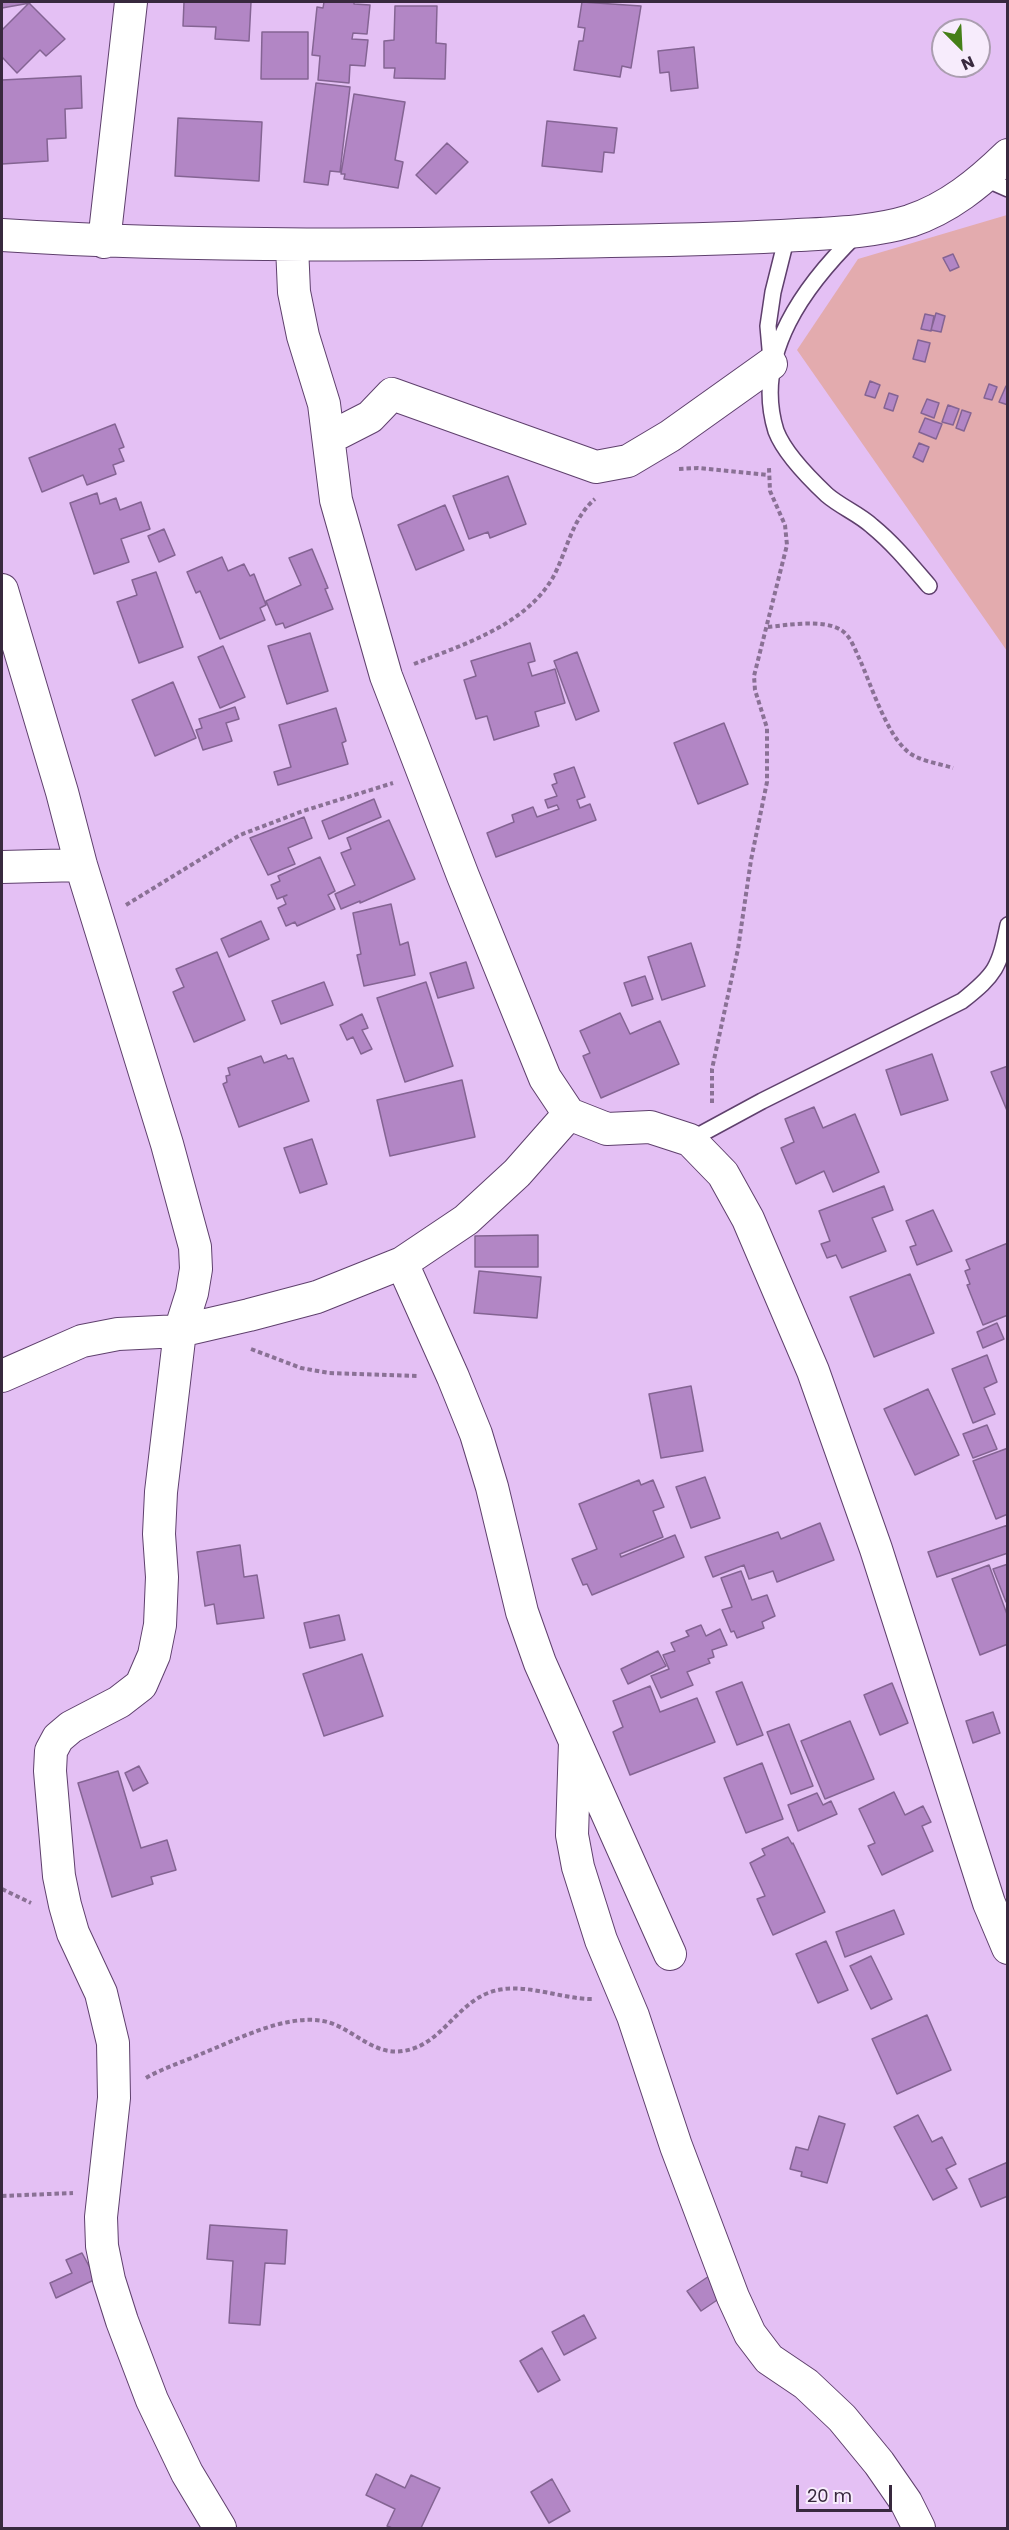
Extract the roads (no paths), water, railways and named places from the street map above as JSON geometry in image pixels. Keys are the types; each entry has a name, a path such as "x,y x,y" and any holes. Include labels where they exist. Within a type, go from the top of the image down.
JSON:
{"street":[{"path":"104,242 131,2"},
{"path":"2,235 104,242 292,246 729,239 859,232 910,221 996,184 1008,155"},
{"path":"292,246 294,292 303,336 324,404 332,478 344,532 386,676 545,1078 569,1114 608,1129 650,1126 702,1134 748,1219 813,1371 876,1549 989,1903 1008,1948"},
{"path":"329,438 370,417 392,394 543,450 596,467 628,461 670,436 771,364"},
{"path":"2,590 62,792 81,865 191,1224 195,1247 192,1293 180,1331 161,1492 159,1534 162,1589 160,1625 154,1655 141,1685 118,1702 71,1727 58,1738 51,1751 50,1771 59,1876 64,1905 73,1933 102,1993 113,2043 114,2098 104,2194 102,2246 109,2280 152,2400 177,2452 220,2529"},
{"path":"2,867 81,865"},
{"path":"2,1376 82,1341 118,1334 180,1331 317,1297 402,1263 466,1220 517,1173 569,1114"},
{"path":"402,1263 476,1434 492,1486 522,1612 540,1663 670,1954"},
{"path":"575,1742 572,1835 578,1867 601,1940 633,2016 676,2146 750,2334 769,2358 806,2384 842,2418 879,2463 906,2502 919,2529"}],"lane":[{"path":"771,364 787,325 807,290 830,260 859,232"},
{"path":"787,236 768,326 771,364 770,402 777,433 800,467 829,497 871,525 901,552 929,586"},
{"path":"702,1134 811,1075 962,1001 990,978 1002,954 1008,925"}]}
